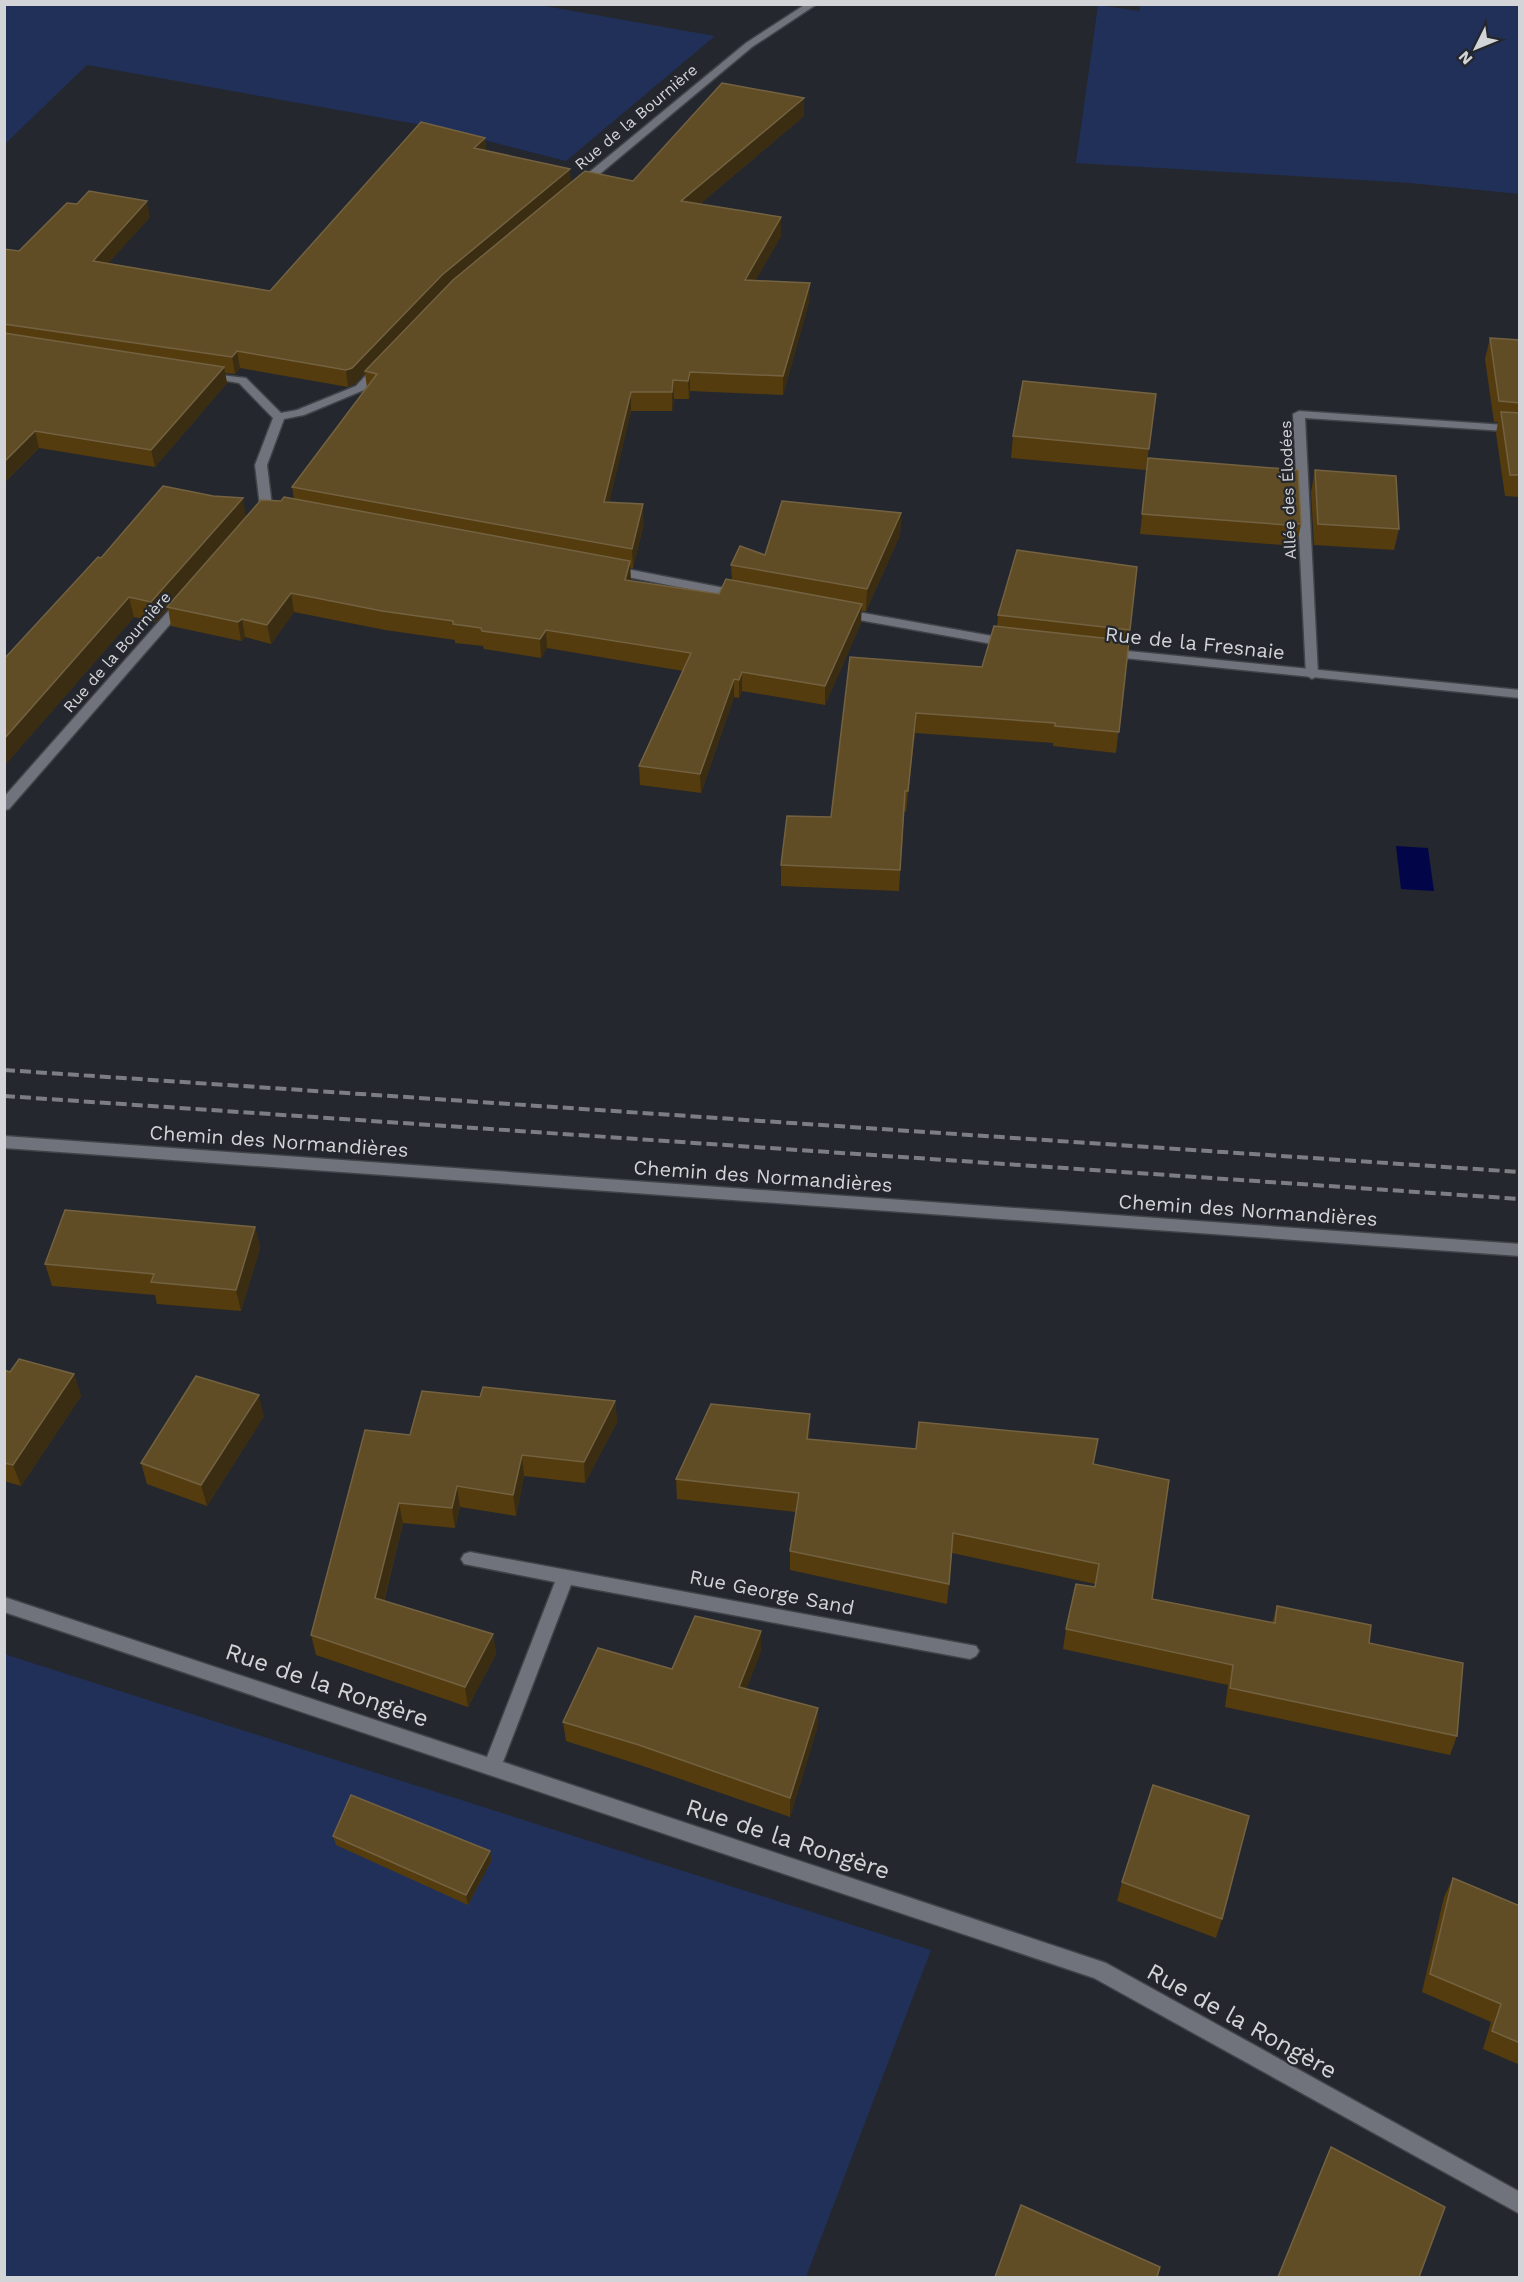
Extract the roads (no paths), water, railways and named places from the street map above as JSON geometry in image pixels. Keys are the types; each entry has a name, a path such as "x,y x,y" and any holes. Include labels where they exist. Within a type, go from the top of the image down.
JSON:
{"street":[{"name":"Rue de la Bournière","path":"570,193 748,45 813,4"},
{"path":"279,417 300,413 360,388 384,363"},
{"path":"198,374 242,380 279,417"},
{"name":"Allée des Élodées","path":"1312,675 1299,414 1520,429"},
{"path":"247,529 272,508 261,465 279,417"},
{"path":"604,569 755,597"},
{"name":"Rue de la Bournière","path":"4,806 192,592"},
{"path":"825,610 987,640 1022,644"},
{"name":"Rue de la Fresnaie","path":"1092,651 1312,675 1520,694"},
{"name":"Chemin des Normandières","path":"4,1142 1520,1250"},
{"name":"Rue George Sand","path":"470,1559 970,1651"},
{"path":"492,1767 566,1576"},
{"name":"Rue de la Rongère","path":"4,1604 1099,1970 1520,2204"}],"railway":[{"path":"4,1070 1520,1172"},
{"path":"4,1096 1520,1199"}]}
